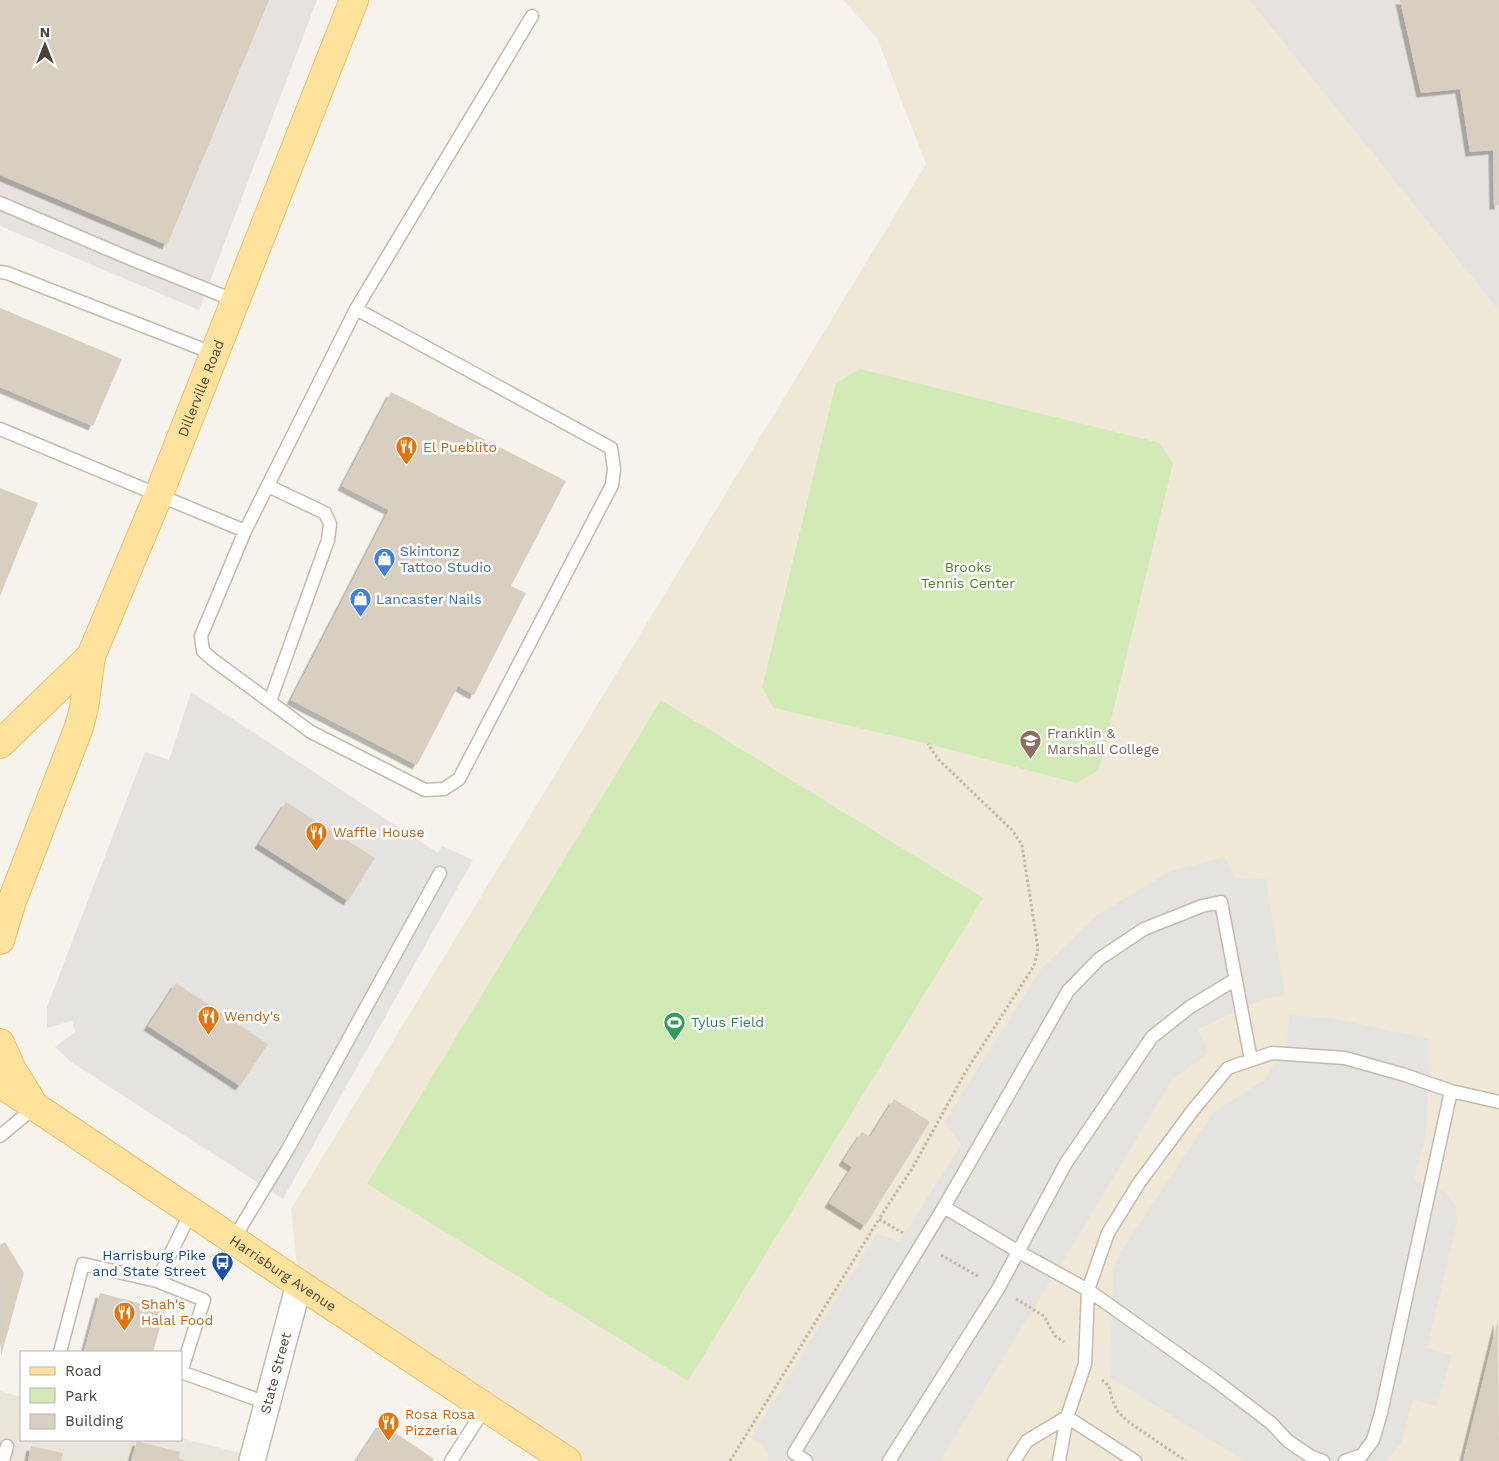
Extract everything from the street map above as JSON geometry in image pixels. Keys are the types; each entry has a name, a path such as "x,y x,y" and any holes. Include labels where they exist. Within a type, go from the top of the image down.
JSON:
{"main road":[{"name":"Dillerville Road","path":"0,743 90,656 160,494 354,0"},
{"path":"0,940 12,901 80,727 90,656"},
{"path":"0,1043 12,1070 35,1107"},
{"name":"Harrisburg Avenue","path":"0,1083 566,1461"}],"street":[{"name":"State Street","path":"252,1461 299,1284"}],"lane":[{"path":"356,309 611,448 614,469 612,485 459,778 444,789 424,790 311,732 212,660 204,651 201,636 246,530 356,309 532,16"},
{"path":"0,203 236,301"},
{"path":"0,272 7,273 215,354"},
{"path":"0,429 246,530"},
{"path":"268,486 325,513 330,524 328,540 270,701"},
{"path":"233,1240 288,1149 440,873"},
{"path":"806,1461 794,1453 944,1208 1068,992 1099,959 1144,928 1202,906 1221,902 1251,1060"},
{"path":"889,1461 998,1290 1066,1163 1152,1037 1190,1007 1236,979"},
{"path":"1059,1461 1067,1417 1085,1364 1088,1290 1108,1233 1139,1183 1193,1110 1228,1068 1272,1053 1345,1058 1406,1075 1451,1091 1499,1102"},
{"path":"1345,1461 1362,1455 1373,1440 1381,1413 1451,1091"},
{"path":"0,1136 35,1107"},
{"path":"944,1208 1088,1290 1216,1381 1271,1424 1288,1441 1310,1456 1323,1461"},
{"path":"157,1281 191,1212"},
{"path":"60,1351 83,1264 157,1281 204,1300 182,1369"},
{"path":"182,1372 267,1403"},
{"path":"451,1461 485,1408"},
{"path":"1014,1461 1027,1441 1067,1417"},
{"path":"1067,1417 1135,1461"},
{"path":"3,1461 7,1446"}],"path":[{"path":"730,1461 879,1219"}],"shaded area":[{"path":"0,0 317,0 199,310 0,226"},
{"name":"Franklin & Marshall College","path":"843,0 1249,0 1499,311 1499,1461 567,1461 299,1284 291,1209 926,164 877,38"},
{"path":"1249,0 1499,0 1499,311"},
{"path":"191,692 438,853 442,846 473,860 283,1199 71,1062 55,1047 75,1032 72,1021 47,1028 47,1007 145,752 169,760"},
{"path":"1225,857 1235,878 1266,879 1285,995 1263,999 1198,1029 1209,1053 1172,1080 940,1461 768,1461 767,1452 763,1446 751,1438 877,1233 899,1242 961,1145 944,1122 1041,969 1097,915 1171,871"},
{"path":"1289,1015 1330,1018 1430,1039 1426,1133 1414,1180 1447,1193 1456,1207 1457,1222 1427,1348 1452,1355 1437,1406 1413,1400 1400,1445 1386,1461 1244,1461 1110,1377 1113,1272 1120,1253 1214,1112 1264,1080 1287,1043"},
{"path":"0,1391 20,1397 20,1441 182,1441 182,1438 245,1454 243,1461 0,1461"}],"green space":[{"name":"Brooks Tennis Center","path":"860,369 1160,443 1173,463 1099,770 1077,783 928,744 774,708 762,688 836,383"},
{"name":"Tylus Field","path":"661,700 983,898 688,1381 367,1184"}],"building":[{"path":"0,0 269,0 167,245 0,175"},
{"path":"1400,0 1499,0 1499,205 1494,205 1493,150 1470,152 1460,89 1421,93"},
{"path":"0,308 122,359 93,426 0,387"},
{"path":"391,392 566,481 511,586 526,593 474,695 458,686 417,765 291,700 389,510 342,486"},
{"path":"0,488 38,503 0,596"},
{"name":"Waffle House","path":"286,802 375,858 348,901 259,844"},
{"name":"Wendy's","path":"176,983 268,1044 240,1086 148,1026"},
{"path":"894,1099 930,1122 865,1226 829,1203 852,1167 843,1161 862,1132 870,1137"},
{"path":"5,1242 24,1273 1,1356 0,1245"},
{"name":"Shah's Halal Food","path":"100,1293 165,1310 153,1351 84,1351"},
{"path":"1498,1319 1499,1461 1463,1461"},
{"name":"Rosa Rosa Pizzeria","path":"381,1423 434,1459 432,1461 356,1461"},
{"path":"137,1441 180,1452 179,1458 187,1461 131,1461"},
{"path":"31,1446 63,1453 61,1461 28,1461"}],"place":[{"name":"El Pueblito","path":"407,466"},
{"name":"Skintonz Tattoo Studio","path":"384,578"},
{"name":"Lancaster Nails","path":"360,618"},
{"name":"Franklin & Marshall College","path":"1031,760"},
{"name":"Waffle House","path":"317,851"},
{"name":"Wendy's","path":"208,1035"},
{"name":"Tylus Field","path":"675,1041"},
{"name":"Harrisburg Pike and State Street","path":"222,1282"},
{"name":"Shah's Halal Food","path":"125,1331"},
{"name":"Rosa Rosa Pizzeria","path":"389,1441"}]}
